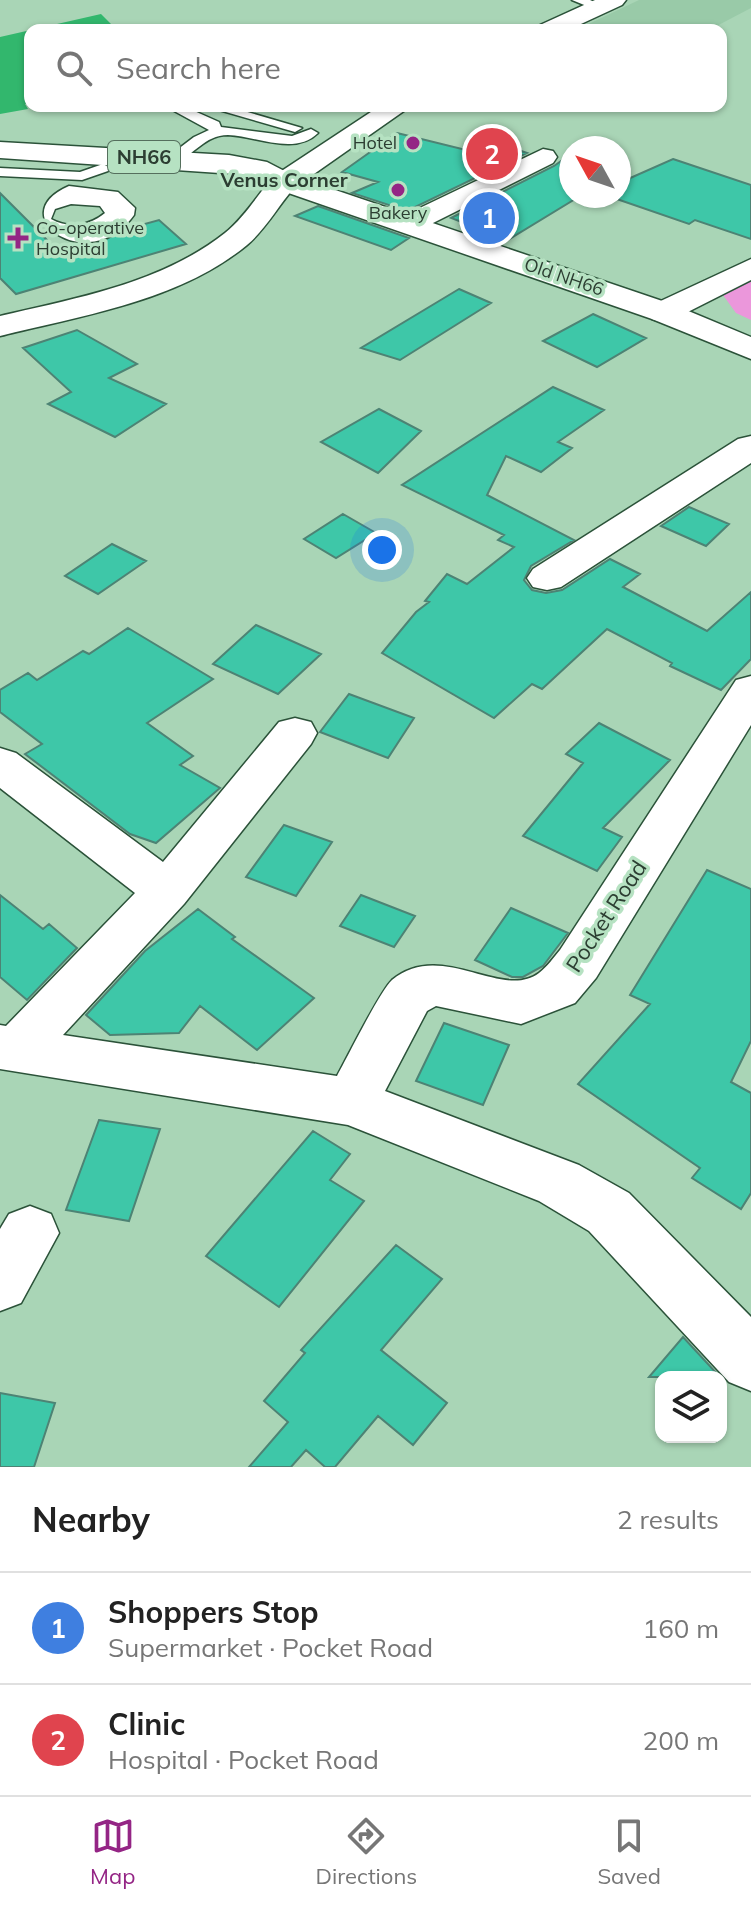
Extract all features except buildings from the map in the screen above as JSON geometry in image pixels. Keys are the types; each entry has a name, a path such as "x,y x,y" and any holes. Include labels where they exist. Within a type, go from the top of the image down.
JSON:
{"street":[{"path":"558,24 597,2"},
{"path":"0,326 122,296 202,263 239,237 284,182 389,112"},
{"name":"Old NH66","path":"0,150 174,159 257,168 284,182 411,223 663,312 751,349"},
{"path":"411,223 543,157"},
{"name":"Old NH66","path":"0,163 284,182"},
{"path":"108,198 132,170"},
{"path":"663,312 751,268"},
{"path":"547,578 751,447"},
{"name":"Pocket Road","path":"351,1102 409,996 430,984 521,1003 557,988 578,964 751,690"},
{"path":"8,1049 167,891 295,733"},
{"path":"0,764 167,891"},
{"path":"8,1049 351,1102 559,1183 609,1212 751,1361"},
{"path":"0,1283 30,1233"}],"lane":[{"path":"187,112 207,120 216,131"},
{"path":"174,159 216,131 236,129 286,139 303,139 311,133 234,112"},
{"path":"0,172 82,176 103,168"}],"shaded area":[{"path":"639,0 751,0 751,8 720,24 589,24"},
{"path":"101,14 111,24 57,24"},
{"path":"24,31 24,110 0,114 0,37"},
{"path":"751,280 751,320 736,313 723,295"}],"place":[{"name":"Hotel","path":"413,143"},
{"name":"Clinic","path":"492,154"},
{"name":"Bakery","path":"398,190"},
{"name":"Shoppers Stop","path":"489,218"},
{"name":"Co-operative Hospital","path":"18,238"}],"district":[{"name":"Venus Corner","path":"284,180"}]}
